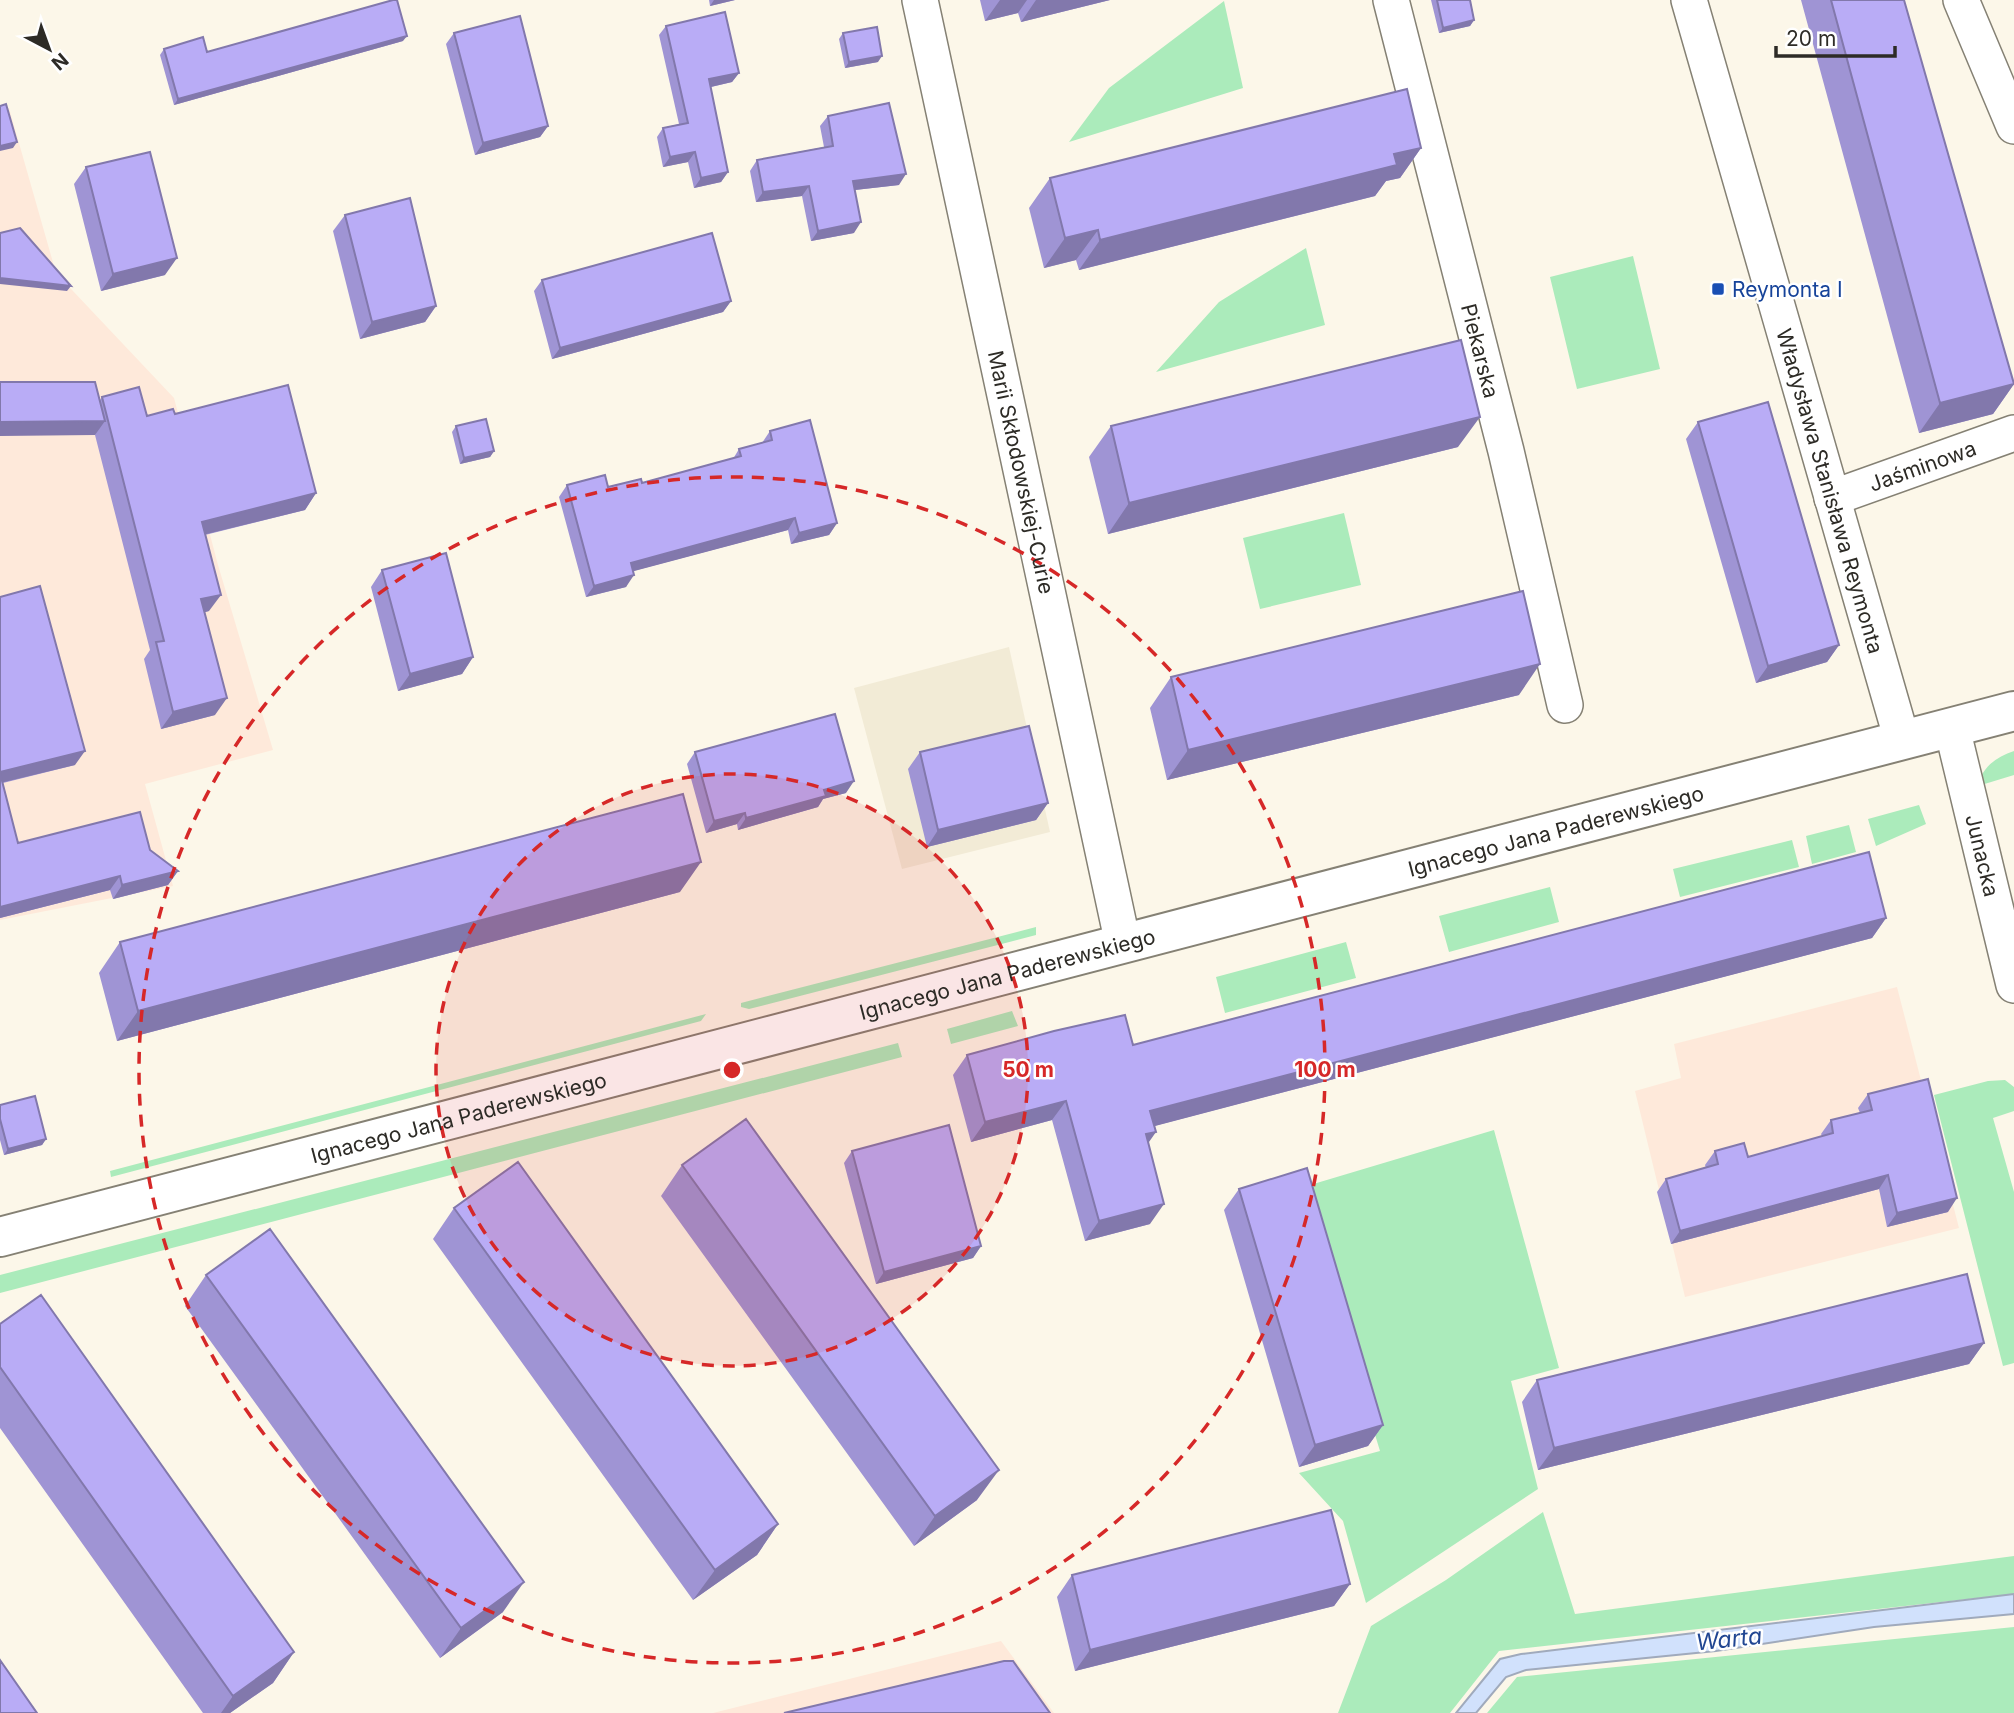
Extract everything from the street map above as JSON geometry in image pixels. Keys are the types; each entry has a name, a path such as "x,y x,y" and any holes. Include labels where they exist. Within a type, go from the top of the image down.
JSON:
{"main road":[{"name":"Ignacego Jana Paderewskiego","path":"0,1237 2014,711"}],"street":[{"name":"Marii Skłodowskiej-Curie","path":"920,0 1123,944"},
{"name":"Piekarska","path":"1391,0 1506,451 1565,705"},
{"name":"Władysława Stanisława Reymonta","path":"1689,0 1902,740"},
{"path":"1961,0 2014,126"},
{"name":"Jaśminowa","path":"1832,498 2014,433"},
{"name":"Junacka","path":"1952,727 2014,985"}],"shaded area":[{"path":"9,108 56,273 174,398 218,565 273,750 145,784 173,886 0,920 0,151 12,147 2,110"},
{"path":"1009,647 1050,832 902,869 854,688"},
{"path":"1897,987 1959,1228 1685,1297 1635,1091 1681,1078 1674,1044"},
{"path":"1001,1641 1054,1713 713,1713"}],"green space":[{"path":"1224,1 1243,88 1069,142 1109,88"},
{"path":"1306,248 1325,325 1156,372 1219,302"},
{"path":"1633,256 1660,369 1577,389 1550,277"},
{"path":"1344,513 1361,585 1260,609 1243,538"},
{"path":"2014,751 2014,775 1978,786 1983,773 1991,764"},
{"path":"1919,805 1926,824 1876,846 1868,819"},
{"path":"1849,825 1856,852 1812,864 1806,836"},
{"path":"1792,840 1799,867 1680,897 1673,869"},
{"path":"1550,887 1559,922 1449,952 1439,916"},
{"path":"1036,927 1036,935 749,1009 741,1007 741,1003"},
{"path":"1346,942 1356,978 1225,1013 1216,977"},
{"path":"1012,1011 1018,1026 951,1044 947,1029"},
{"path":"706,1014 701,1021 111,1177 110,1171"},
{"path":"898,1043 902,1057 0,1293 0,1275"},
{"path":"2005,1080 2014,1087 2014,1111 1993,1118 2014,1192 2014,1363 2003,1366 1934,1095 1988,1081"},
{"path":"1494,1130 1559,1368 1511,1381 1538,1489 1366,1603 1343,1521 1299,1473 1380,1451 1300,1188"},
{"path":"1543,1512 1575,1614 2014,1556 2014,1594 1499,1651 1450,1713 1338,1713 1371,1626 1446,1580"},
{"path":"2014,1627 2014,1713 1487,1713 1517,1677"}],"water":[{"name":"Warta","path":"2014,1594 2014,1614 1874,1627 1716,1651 1526,1670 1506,1677 1476,1713 1456,1713 1500,1659 1521,1654"}],"building":[{"path":"397,0 407,36 178,99 164,49 203,37 207,52"},
{"path":"1437,0 1470,0 1474,20 1443,28"},
{"path":"1831,0 1904,0 2014,384 1940,403"},
{"path":"725,12 739,73 709,79 728,172 701,178 695,152 670,157 663,128 688,123 666,26"},
{"path":"520,16 548,126 483,143 454,33"},
{"path":"877,27 882,56 849,62 843,33"},
{"path":"1407,89 1421,148 1394,154 1397,165 1100,240 1098,230 1065,238 1050,178"},
{"path":"889,103 906,174 853,181 861,222 818,231 809,186 763,192 757,160 833,146 828,116"},
{"path":"6,104 17,142 0,146 0,106"},
{"path":"150,152 177,258 113,274 86,167"},
{"path":"410,198 436,306 372,322 345,215"},
{"path":"20,228 71,286 0,278 0,233"},
{"path":"712,233 731,301 560,348 542,280"},
{"path":"1461,340 1480,417 1129,503 1111,426"},
{"path":"0,382 95,382 105,421 0,422"},
{"path":"288,385 316,493 202,522 221,595 201,599 227,698 173,712 156,642 164,641 102,397 139,387 147,416 173,409 175,414"},
{"path":"1768,402 1839,645 1768,666 1698,422"},
{"path":"486,419 494,451 464,458 456,426"},
{"path":"810,420 837,523 799,533 795,518 631,563 634,575 594,586 567,485 605,475 608,487 641,479 642,483 741,456 739,449 772,440 770,431"},
{"path":"446,553 473,657 410,674 382,570"},
{"path":"40,586 85,751 0,772 0,597"},
{"path":"1523,591 1540,664 1188,750 1171,677"},
{"path":"835,714 854,781 824,790 826,796 746,818 745,813 714,821 695,752"},
{"path":"1029,726 1048,803 938,830 920,752"},
{"path":"0,773 18,843 140,812 150,850 178,871 122,885 120,876 0,907"},
{"path":"683,794 701,862 138,1011 120,942"},
{"path":"1869,852 1886,918 1150,1111 1156,1132 1146,1134 1164,1204 1099,1221 1066,1101 985,1122 967,1055 1125,1015 1133,1045"},
{"path":"1928,1079 1957,1198 1897,1213 1888,1175 1680,1231 1666,1179 1718,1164 1715,1151 1744,1143 1748,1157 1833,1133 1831,1120 1872,1110 1868,1094"},
{"path":"35,1096 46,1139 8,1149 0,1119 0,1105"},
{"path":"746,1119 999,1470 935,1516 682,1165"},
{"path":"949,1125 981,1246 884,1272 852,1151"},
{"path":"518,1162 778,1524 715,1570 454,1208"},
{"path":"1307,1168 1383,1425 1315,1445 1239,1189"},
{"path":"270,1229 524,1582 461,1628 206,1275"},
{"path":"1967,1274 1984,1343 1554,1448 1537,1380"},
{"path":"41,1295 294,1652 233,1696 0,1367 0,1324"},
{"path":"1331,1510 1350,1584 1090,1650 1072,1575"},
{"path":"0,1660 37,1713 0,1713"},
{"path":"1013,1661 1050,1713 784,1713"}],"place":[{"name":"Reymonta I","path":"1718,289"}]}
